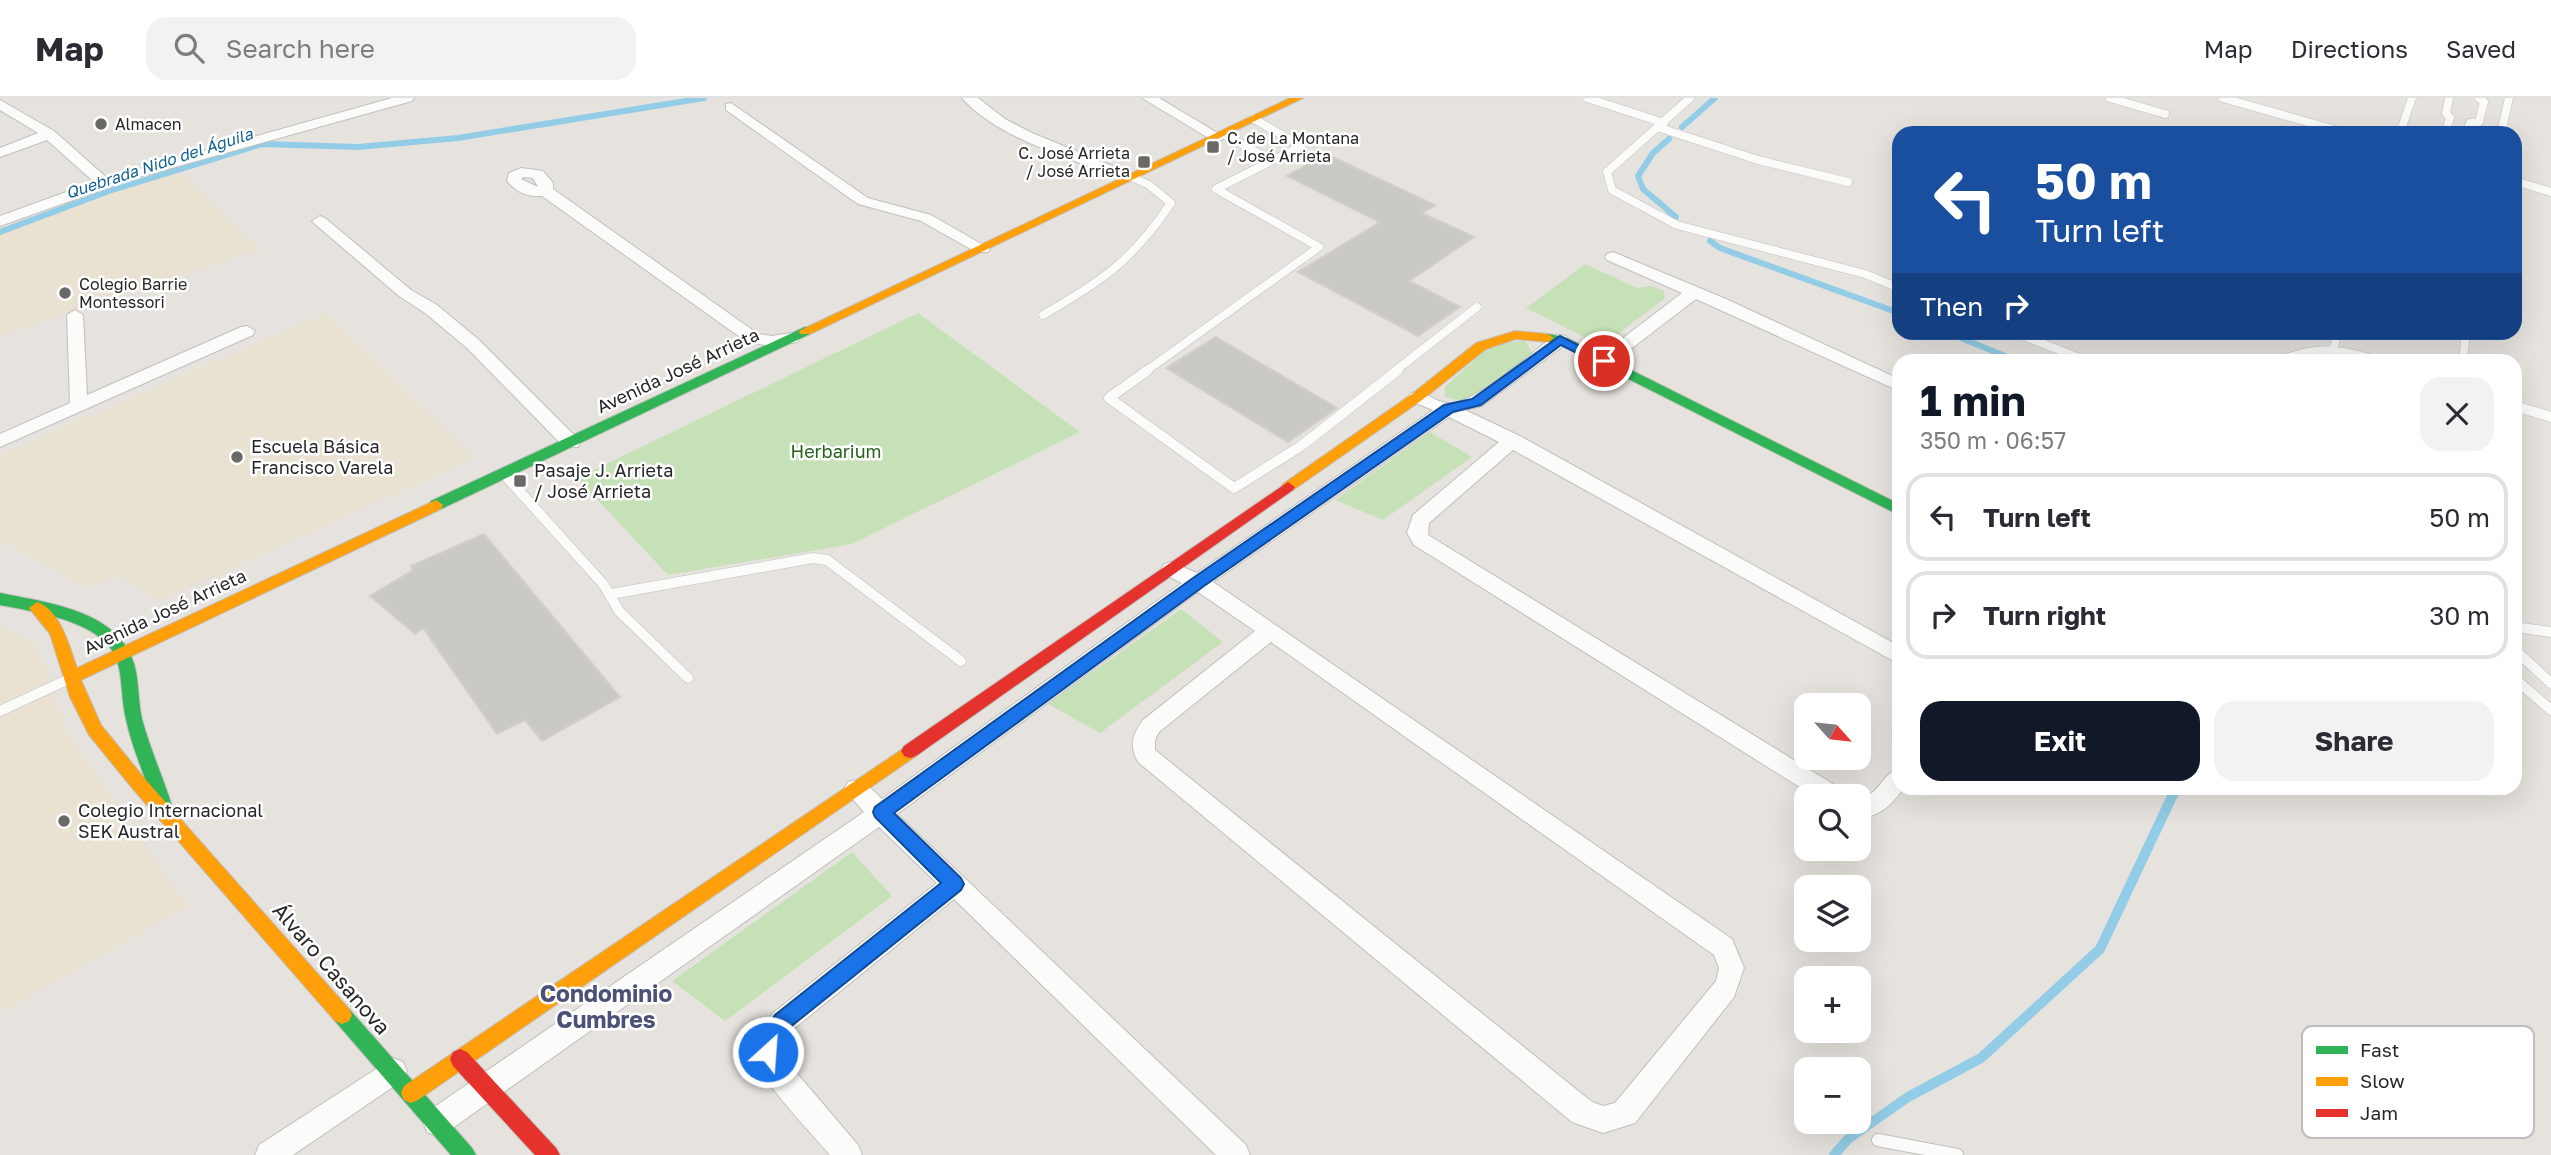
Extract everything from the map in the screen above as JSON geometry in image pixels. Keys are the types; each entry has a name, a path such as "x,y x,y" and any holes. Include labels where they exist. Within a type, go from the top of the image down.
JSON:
{"street":[{"path":"13,98 105,184"},
{"path":"0,221 105,184 407,98"},
{"path":"969,98 1000,122 1027,136 1132,177"},
{"path":"1149,98 1220,135"},
{"name":"Avenida José Arrieta","path":"73,677 734,367 1298,98"},
{"path":"0,104 49,134"},
{"path":"731,107 863,201 926,218 982,249"},
{"path":"0,153 49,134"},
{"path":"545,191 753,338 772,341 797,336"},
{"path":"320,221 405,293 431,309 473,344 571,443"},
{"path":"1613,257 1892,383"},
{"path":"1604,361 1693,292"},
{"path":"75,314 79,406"},
{"path":"0,441 247,331"},
{"path":"411,1093 856,789 1417,397 1486,341 1508,333 1526,332 1560,340 1892,506"},
{"path":"734,367 754,350 753,338"},
{"path":"437,1122 882,812 1198,582 1449,408 1476,402 1560,340"},
{"path":"1417,397 1449,408 1513,440 1892,652"},
{"path":"1513,440 1420,520 1416,533 1420,540 1814,784"},
{"path":"1171,569 1198,582 1723,947 1732,966 1731,977 1725,989 1625,1112 1606,1120 1594,1119 1582,1112 1146,756 1142,748 1143,740 1151,726 1269,632"},
{"path":"0,599 95,625 123,653"},
{"name":"Álvaro Casanova","path":"37,608 57,632 78,697 96,730 139,785 465,1155"},
{"name":"Álvaro Casanova","path":"123,653 135,722 156,776 164,811"},
{"path":"1871,808 1878,804 1892,786"},
{"path":"856,789 1236,1155"},
{"path":"848,1155 770,1062 768,1052 772,1037 782,1022 954,884"},
{"path":"460,1059 549,1155"},
{"path":"269,1155 393,1071"}],"lane":[{"path":"1587,98 1758,160 1848,182"},
{"path":"1690,98 1608,173 1612,190 1677,225 1865,274 1892,285"},
{"path":"2110,98 2165,114"},
{"path":"2222,98 2321,126"},
{"path":"2402,126 2412,98"},
{"path":"2449,98 2446,113 2450,118 2470,123 2479,122 2484,102 2479,98"},
{"path":"2503,126 2509,98"},
{"path":"2447,126 2450,118"},
{"path":"1254,119 1301,146 1216,189 1319,247 1109,398 1234,488 1301,446 1477,307"},
{"path":"1220,135 1271,160"},
{"path":"1043,315 1104,279 1130,258 1148,238 1171,203 1149,185 1132,177"},
{"path":"2522,183 2551,192"},
{"path":"2034,340 2070,354"},
{"path":"2334,347 2336,340"},
{"path":"2296,354 2313,348 2334,347 2357,354"},
{"path":"2522,408 2551,417"},
{"path":"504,474 611,594 619,611 688,678"},
{"path":"611,594 813,558 827,560 961,661"},
{"path":"2522,628 2551,632"},
{"path":"2522,656 2551,683"},
{"path":"0,711 73,677"},
{"path":"2522,685 2551,710"},
{"path":"1878,1140 1957,1155"}],"shaded area":[{"name":"Colegio Barrie Montessori","path":"180,171 260,250 0,336 0,233"},
{"name":"Escuela Básica Francisco Varela","path":"326,313 475,458 159,601 118,576 86,588 0,540 0,455"},
{"name":"Colegio Internacional SEK Austral","path":"0,626 33,641 45,665 68,735 188,906 0,1013"}],"green space":[{"path":"1585,264 1637,288 1652,286 1664,291 1664,299 1602,346 1526,308"},
{"name":"Herbarium","path":"918,313 1080,432 852,544 668,575 577,478"},
{"path":"1526,341 1532,353 1476,396 1463,401 1445,397 1445,387 1493,343"},
{"path":"1430,432 1472,457 1383,520 1335,500"},
{"path":"1181,609 1223,642 1100,733 1048,704"},
{"path":"852,852 892,896 725,1021 672,981"}],"building":[{"path":"1326,154 1435,205 1422,213 1474,237 1409,281 1460,307 1418,336 1298,272 1380,222 1287,176"},
{"path":"1216,337 1337,408 1288,442 1166,368"},
{"path":"484,534 620,697 542,741 525,720 497,734 423,628 415,634 370,596 413,570 411,566"}],"waterway":[{"name":"Quebrada Nido del Águila","path":"0,232 109,191 262,144 358,147 458,138 704,98"},
{"path":"1682,127 1715,98"},
{"path":"1669,139 1653,153 1638,176 1643,189 1676,217"},
{"path":"1710,241 1720,248 1892,310"},
{"path":"1966,340 2000,354"},
{"path":"1834,1155 1848,1139 1908,1097 1981,1058 2100,949 2173,795"}],"traffic: fast":[{"path":"436,505 805,331"},
{"path":"1548,338 1560,340 1892,506"},
{"path":"0,599 69,616 103,631 115,642 126,663 134,719 163,806"},
{"path":"342,1015 465,1155"}],"traffic: slow":[{"path":"805,331 1298,98"},
{"path":"1288,487 1417,397 1481,346 1515,335 1548,338"},
{"path":"73,677 436,505"},
{"path":"37,608 57,632 78,697 95,730 139,784 342,1015"},
{"path":"411,1093 910,751"}],"traffic: jam":[{"path":"910,751 1288,487"},
{"path":"460,1059 549,1155"}],"place":[{"name":"Almacen","path":"101,124"},
{"name":"C. de La Montana / José Arrieta","path":"1213,147"},
{"name":"C. José Arrieta / José Arrieta","path":"1144,162"},
{"name":"Colegio Barrie Montessori","path":"65,293"},
{"name":"Escuela Básica Francisco Varela","path":"237,457"},
{"name":"Pasaje J. Arrieta / José Arrieta","path":"520,481"},
{"name":"Colegio Internacional SEK Austral","path":"64,821"}],"district":[{"name":"Condominio Cumbres","path":"606,1007"}],"route":[{"path":"768,1052 772,1037 782,1022 954,884 882,812 1198,582 1449,408 1476,402 1560,340 1604,361"}]}
